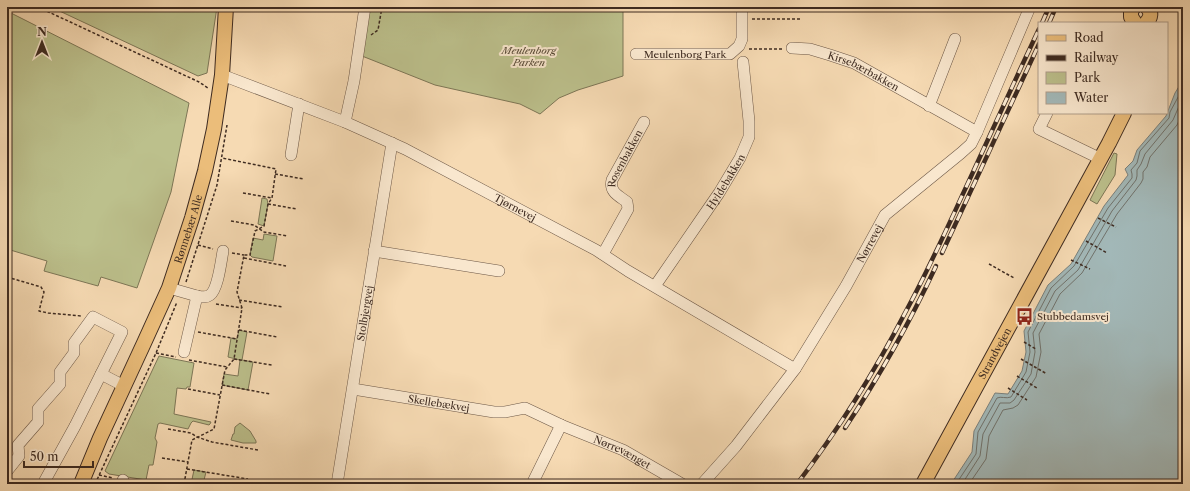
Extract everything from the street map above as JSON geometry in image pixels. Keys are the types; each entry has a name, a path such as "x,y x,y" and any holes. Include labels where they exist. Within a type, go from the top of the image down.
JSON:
{"main road":[{"name":"Rønnebær Alle","path":"81,484 100,438 169,288 192,218 205,171 214,129 222,75 226,7"},
{"path":"1134,7 1130,14 1134,22"},
{"name":"Strandvejen","path":"923,484 1123,114"},
{"name":"Rønnebær Alle","path":"75,484 100,438"}],"street":[{"path":"345,122 361,41 365,7"},
{"name":"Meulenborg Park","path":"636,54 730,54 740,46 742,38 742,7"},
{"name":"Nørrevej","path":"702,484 736,446 795,369 846,286 885,215 962,153 971,144 978,132 1030,7"},
{"path":"930,106 955,39"},
{"name":"Kirsebærbakken","path":"792,48 810,49 854,63 978,132"},
{"name":"Hyldebakken","path":"655,286 719,193 740,158 749,137 749,121 743,62"},
{"name":"Tjørnevej","path":"222,75 345,122 392,143 509,203 603,254 628,271 795,369"},
{"path":"291,155 299,104"},
{"path":"1046,114 1039,129 1100,159"},
{"name":"Rosenbakken","path":"603,254 628,209 627,202 613,192 611,186 612,180 644,122"},
{"name":"Stolbjergvej","path":"337,484 392,143"},
{"path":"169,288 201,297 210,295 215,289 223,251"},
{"path":"374,251 499,271"},
{"path":"181,356 201,297"},
{"path":"7,472 19,456 18,445 38,422 38,410 60,384 60,372 74,353 74,343 93,317 122,332 75,426 43,484"},
{"path":"101,374 124,386"},
{"name":"Skellebækvej","path":"353,389 494,412 505,412 525,408"},
{"name":"Nørrevænget","path":"525,408 623,450 682,484"},
{"path":"532,484 561,424"}],"path":[{"path":"38,7 199,82 210,90"},
{"path":"361,41 378,30 382,7"},
{"path":"742,19 800,20"},
{"path":"740,46 744,49 780,50 792,48"},
{"path":"184,484 192,440 214,428 225,370 234,358 239,330 242,308 237,292 244,255 250,254 255,231 264,226 268,204 272,198 276,169 222,158"},
{"path":"275,174 304,179"},
{"path":"243,193 272,198"},
{"path":"268,204 297,209"},
{"path":"1098,218 1116,227"},
{"path":"231,221 254,225 264,232 288,236"},
{"path":"1086,241 1107,253"},
{"path":"244,258 286,266"},
{"path":"1071,260 1090,269"},
{"path":"989,264 1014,278"},
{"path":"7,277 41,287 44,292 39,311 93,317"},
{"path":"201,297 207,302 242,308"},
{"path":"240,300 283,308"},
{"path":"190,330 237,339"},
{"path":"239,330 277,337"},
{"path":"1024,342 1036,350"},
{"path":"156,353 181,356 227,367"},
{"path":"234,358 272,365"},
{"path":"1021,360 1047,374"},
{"path":"1017,376 1037,388"},
{"path":"222,385 270,394"},
{"path":"1008,388 1027,400"},
{"path":"188,389 220,395"},
{"path":"168,429 191,433 197,437 212,442 258,450"},
{"path":"162,458 188,462"},
{"path":"187,468 248,479"}],"green space":[{"path":"51,7 217,7 207,73 198,76"},
{"name":"Meulenborg Parken","path":"370,7 623,7 623,76 578,90 559,98 540,114 520,104 435,85 362,56"},
{"path":"7,11 189,103 171,192 137,288 101,277 98,286 44,271 47,261 7,249"},
{"path":"1114,153 1117,154 1115,175 1097,204 1090,200"},
{"path":"262,198 267,199 268,204 264,226 258,224"},
{"path":"264,234 277,236 273,261 252,257 250,255 253,238 263,240"},
{"path":"239,330 247,332 242,360 253,362 248,390 222,385 224,374 238,376 240,360 228,357 231,338 237,339"},
{"path":"159,356 194,363 190,387 187,387 186,389 177,388 174,414 211,422 209,425 193,421 188,429 160,423 158,424 155,438 157,442 153,465 149,465 146,480 109,474 105,471"},
{"path":"240,423 250,431 256,443 243,443 231,440 235,427"},
{"path":"194,470 206,472 203,484 191,484"}],"water":[{"path":"1183,80 1183,484 951,484 972,452 974,431 995,393 1008,394 1022,371 1026,352 1024,331 1048,285 1071,264 1104,206 1128,175 1125,169 1133,161 1137,150 1168,114 1175,93"}],"railway":[{"path":"1042,22 1049,7"},
{"path":"1049,22 1056,7"},
{"path":"797,484 855,401 893,335 930,265 1038,31"},
{"path":"942,253 1038,46"},
{"path":"845,428 894,349 936,266"}],"place":[{"name":"Stubbedamsvej","path":"1024,316"}]}
